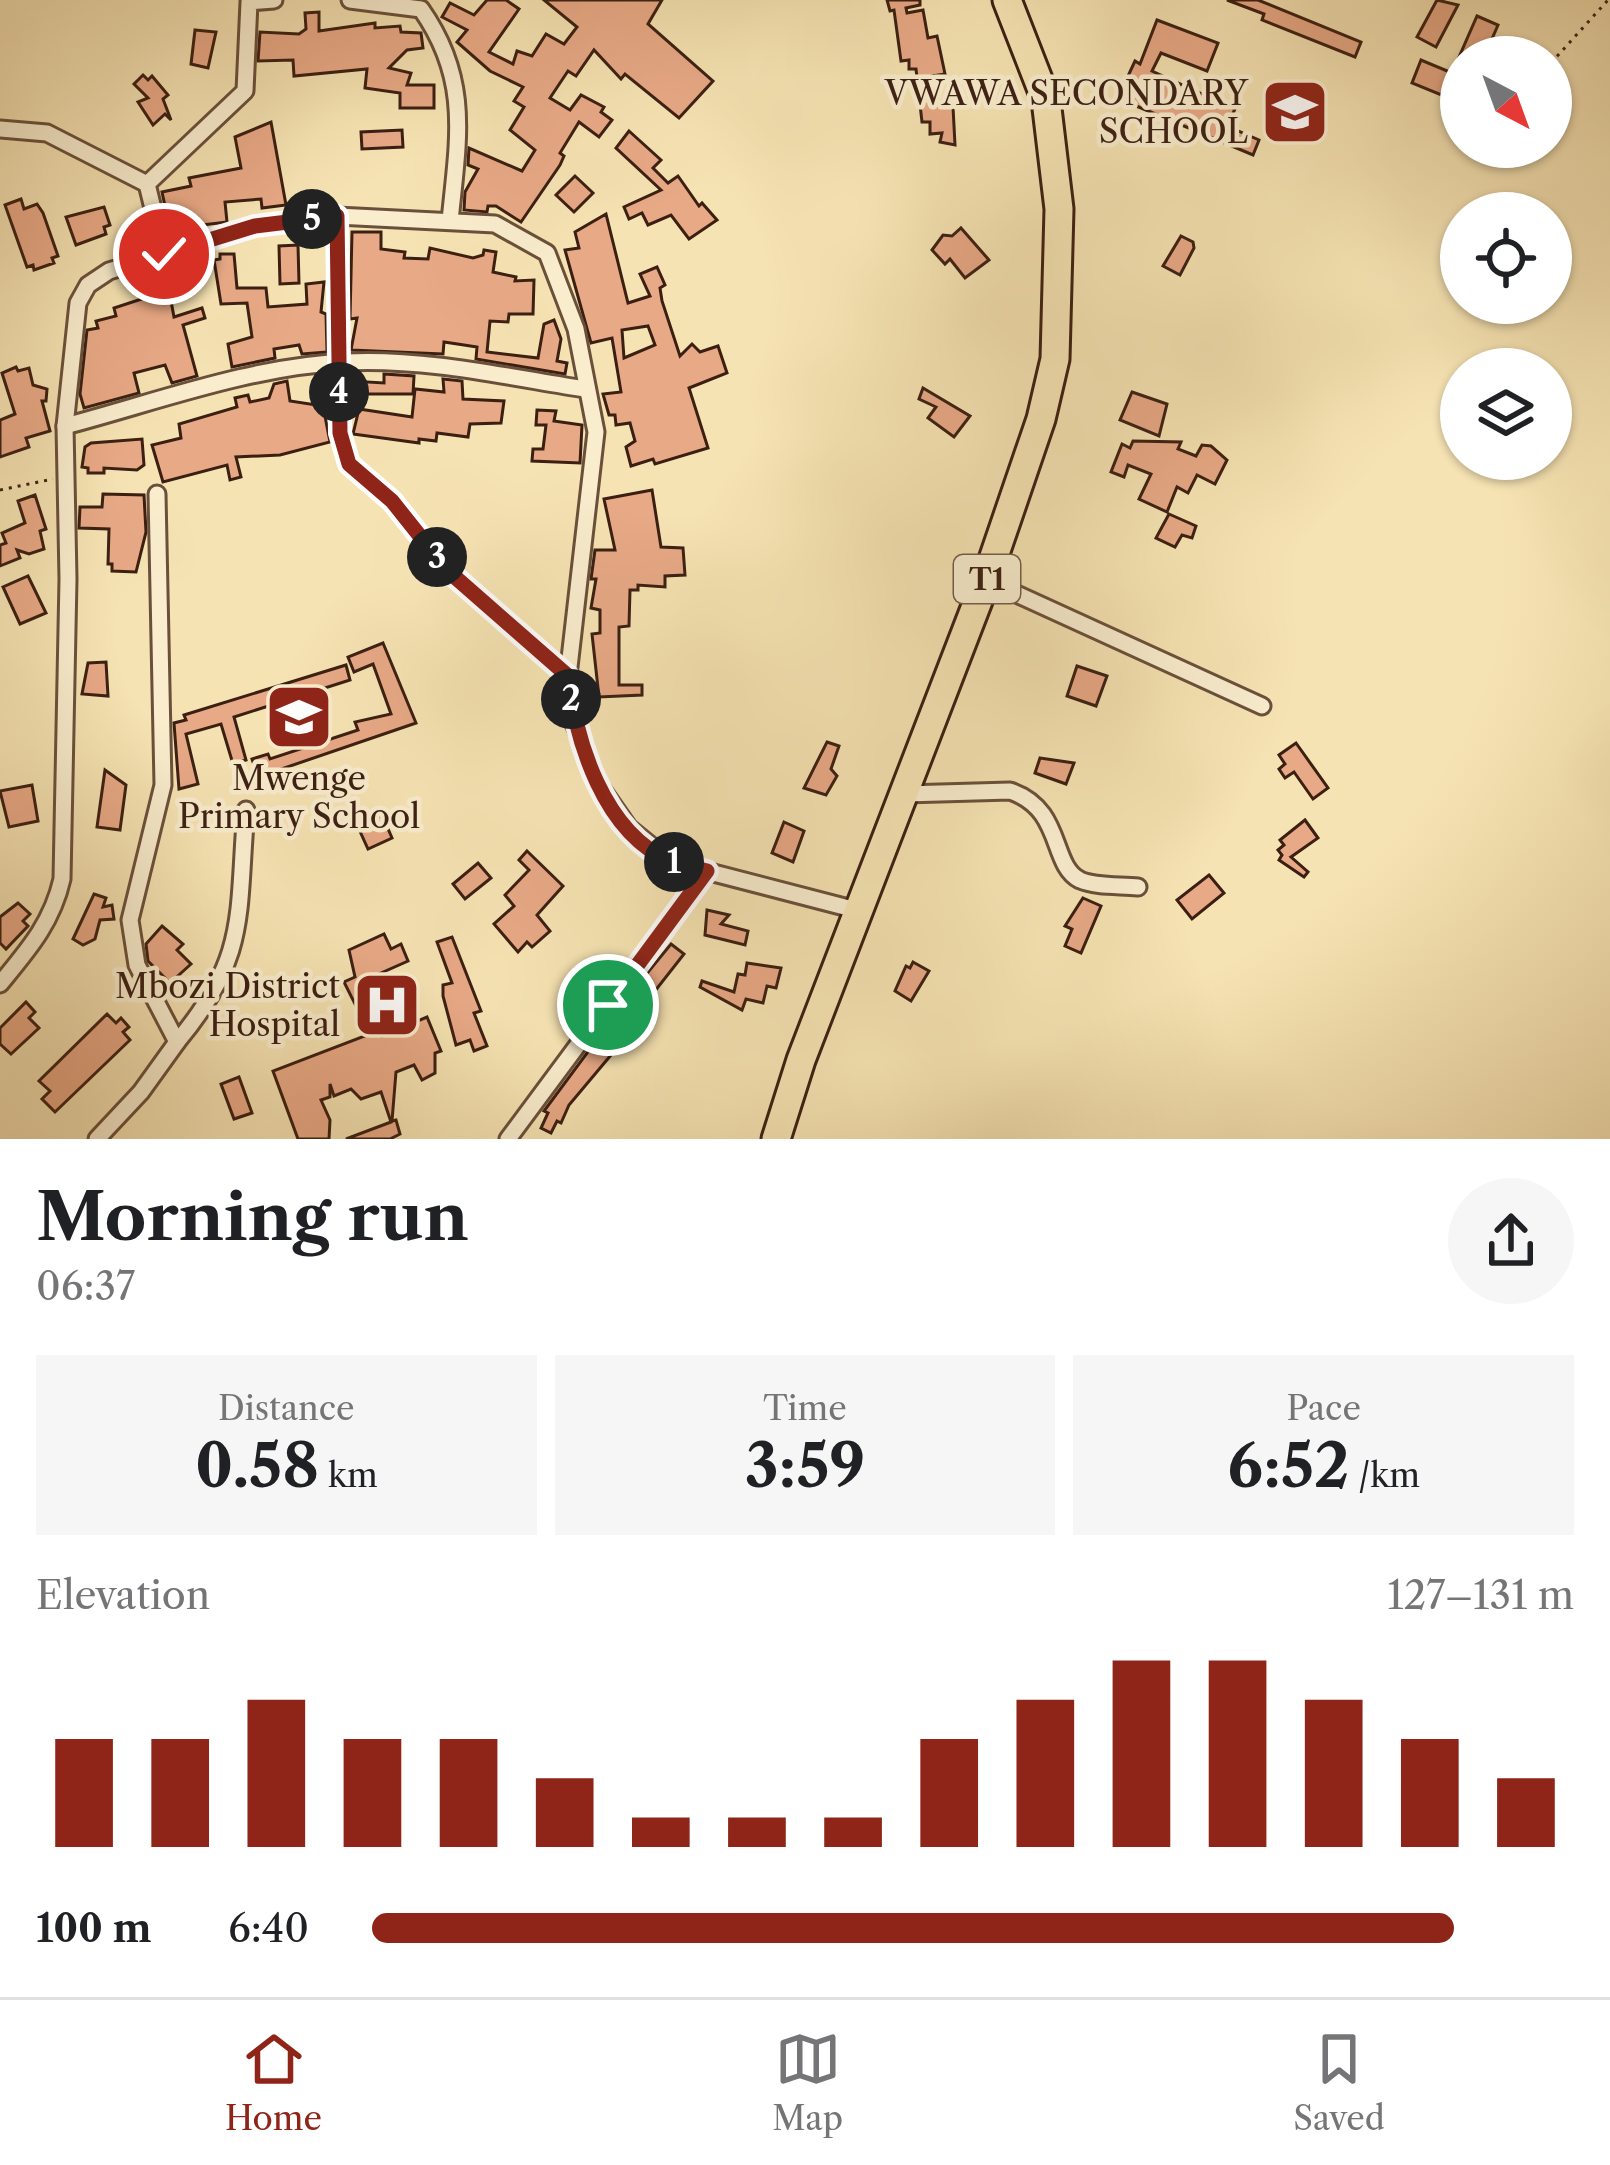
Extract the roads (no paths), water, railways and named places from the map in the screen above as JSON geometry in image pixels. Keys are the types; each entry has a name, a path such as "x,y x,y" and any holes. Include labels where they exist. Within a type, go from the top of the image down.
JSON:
{"highway":[{"name":"T1","path":"776,1139 801,1060 986,580 1041,419 1055,359 1059,209 1046,100 1007,0"}],"street":[{"path":"147,184 245,92 249,2 274,0"},
{"path":"350,0 421,9 446,44 460,108 450,221"},
{"path":"0,129 47,133 147,184 164,254"},
{"path":"337,216 340,433 349,464 392,501 447,570 568,676"},
{"path":"0,984 39,938 55,909 62,879 65,426 78,303 88,285 109,271 255,226 337,216 494,224 547,253 576,329 596,432 568,676 574,723 599,785 628,828 671,862 860,911"},
{"path":"65,426 261,374 339,362 471,371 585,389"},
{"path":"157,494 163,785 130,920 136,965 177,1042"},
{"path":"986,580 1262,706"},
{"path":"905,794 1010,791 1022,795 1053,825 1072,874 1084,882 1138,887"},
{"path":"97,1139 141,1093 229,967 238,932 246,810"},
{"path":"508,1139 707,871"}],"place":[{"name":"VWAWA SECONDARY SCHOOL","path":"1295,112"},
{"name":"Mwenge Primary School","path":"299,717"},
{"name":"Mbozi District Hospital","path":"387,1005"}]}
